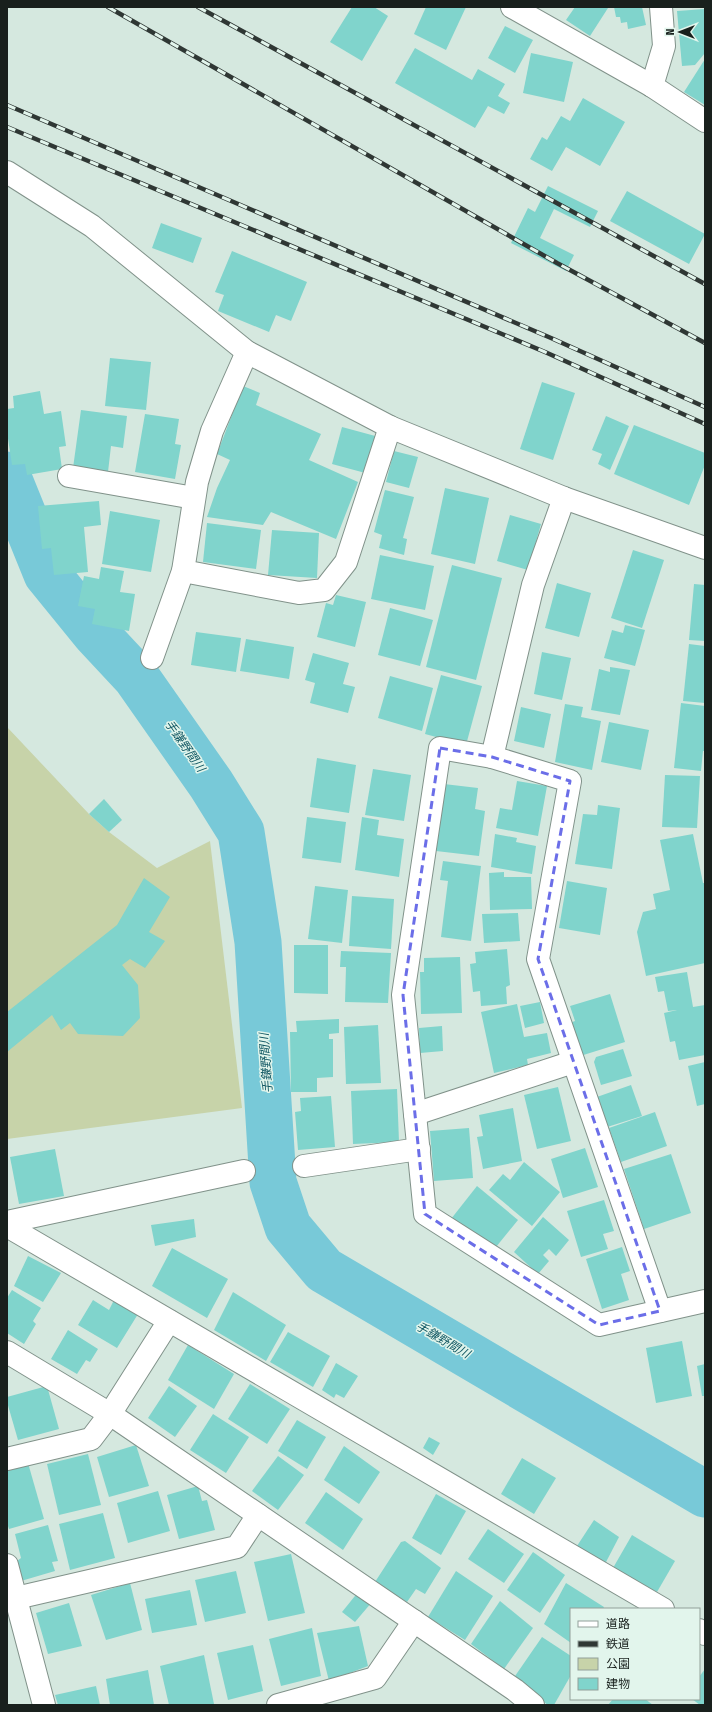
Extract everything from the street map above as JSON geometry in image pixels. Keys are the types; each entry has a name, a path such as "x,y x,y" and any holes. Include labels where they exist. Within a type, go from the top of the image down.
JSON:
{"street":[{"path":"512,7 652,86 705,121"},
{"path":"652,86 664,46 661,7"},
{"path":"7,172 92,226 247,352 390,427 564,498 705,548"},
{"path":"152,658 183,571 197,482 212,431 247,352"},
{"path":"183,571 299,593 324,590 346,562 390,427"},
{"path":"69,476 194,498"},
{"path":"492,757 533,585 564,498"},
{"path":"660,1311 538,959 570,781 492,757 440,748 403,995 425,1214 599,1325 705,1301"},
{"path":"415,1114 573,1062"},
{"path":"304,1166 419,1149"},
{"path":"7,1222 244,1171"},
{"path":"7,1226 661,1608"},
{"path":"7,1459 91,1440 110,1414 169,1321"},
{"path":"7,1352 110,1414 515,1690 533,1705"},
{"path":"16,1598 237,1547 258,1515"},
{"path":"7,1565 44,1705"},
{"path":"278,1705 375,1678 414,1621"}],"highlighted area":[{"path":"440,748 492,757 570,781 538,959 660,1311 599,1325 425,1214 403,995"}],"green space":[{"path":"7,727 89,814 109,832 157,868 210,841 242,1108 7,1139"}],"building":[{"path":"352,7 374,7 388,16 362,61 330,42"},
{"path":"426,7 466,7 446,50 414,34"},
{"path":"575,7 608,8 590,36 566,20"},
{"path":"614,7 642,7 646,25 628,29 627,22 621,23 620,17 616,17"},
{"path":"705,9 705,53 695,65 682,66 677,11"},
{"path":"505,26 533,40 515,73 488,58"},
{"path":"415,48 472,80 478,69 505,84 498,96 510,103 504,114 488,106 475,128 395,83"},
{"path":"531,53 573,62 564,102 523,93"},
{"path":"705,59 705,105 684,92"},
{"path":"583,98 625,122 600,166 566,147 552,171 530,159 542,137 547,140 561,116 570,121"},
{"path":"548,186 598,211 590,227 554,209 540,238 574,255 566,271 511,243 528,208 535,212"},
{"path":"627,191 705,234 689,264 610,221"},
{"path":"161,223 202,238 193,263 152,248"},
{"path":"232,251 307,282 291,321 276,315 269,332 218,311 224,295 215,292"},
{"path":"110,358 151,362 146,410 105,406"},
{"path":"542,382 575,393 553,460 520,449"},
{"path":"243,386 260,393 256,405 321,434 309,460 358,482 336,539 271,512 263,525 207,517 217,488 230,460 217,454"},
{"path":"40,391 44,414 61,411 66,446 59,447 62,469 27,475 25,464 12,465 7,432 7,409 14,408 13,396"},
{"path":"81,410 127,416 123,448 111,446 108,472 73,468"},
{"path":"145,414 179,419 175,444 181,445 175,479 135,472"},
{"path":"606,416 629,426 610,470 598,464 602,454 592,450"},
{"path":"634,425 705,453 705,465 689,505 614,474"},
{"path":"342,427 379,437 369,474 332,464"},
{"path":"394,451 418,457 409,488 386,482"},
{"path":"445,488 489,498 475,564 431,554"},
{"path":"385,490 414,497 403,538 407,539 404,555 379,548 382,535 374,532"},
{"path":"99,501 101,525 84,527 88,572 54,575 51,548 42,549 38,506"},
{"path":"110,511 160,520 151,572 102,564"},
{"path":"510,515 541,524 528,570 497,561"},
{"path":"207,523 261,530 256,569 203,562"},
{"path":"272,530 319,533 317,578 268,575"},
{"path":"633,550 664,560 642,628 611,618"},
{"path":"380,555 434,566 425,610 371,599"},
{"path":"452,565 502,578 476,680 426,667"},
{"path":"101,567 124,571 120,592 135,594 129,631 92,624 95,609 78,606 84,576 99,579"},
{"path":"557,583 591,593 579,637 545,628"},
{"path":"694,584 705,585 705,641 689,640"},
{"path":"336,595 366,602 355,647 317,637 326,603 333,605"},
{"path":"390,608 433,620 420,666 378,655"},
{"path":"625,625 645,630 635,666 604,658 612,630 623,633"},
{"path":"196,632 241,638 236,672 191,665"},
{"path":"246,639 294,647 289,679 240,671"},
{"path":"689,644 705,646 705,703 683,701"},
{"path":"542,652 571,658 562,700 534,694"},
{"path":"313,653 349,663 343,684 355,687 348,713 310,703 315,683 305,680"},
{"path":"610,667 630,670 620,715 591,710 599,669 610,672"},
{"path":"441,675 482,686 466,745 425,734"},
{"path":"390,676 433,688 422,731 378,718"},
{"path":"681,703 705,706 705,751 703,751 701,771 674,768"},
{"path":"565,704 583,707 581,717 601,721 592,770 555,762"},
{"path":"521,707 551,714 544,748 514,741"},
{"path":"609,722 649,730 641,770 601,762"},
{"path":"317,758 356,765 349,813 310,807"},
{"path":"373,769 411,775 404,821 365,815"},
{"path":"665,775 700,776 697,828 662,827"},
{"path":"517,781 547,786 538,836 496,828 500,808 512,810"},
{"path":"444,784 478,788 475,809 485,811 479,856 436,851"},
{"path":"104,799 122,820 109,832 89,814"},
{"path":"598,805 620,808 612,869 575,864 583,814 597,815"},
{"path":"307,817 346,822 341,863 302,858"},
{"path":"362,817 379,820 377,835 404,839 399,877 355,870"},
{"path":"495,834 517,838 516,842 536,846 532,874 491,867"},
{"path":"693,834 703,883 705,883 705,963 646,976 637,932 643,912 656,909 653,894 670,890 660,840"},
{"path":"443,861 481,866 471,941 441,937 448,881 440,880"},
{"path":"504,872 504,877 531,877 532,909 490,910 489,873"},
{"path":"144,878 170,897 149,932 165,941 145,968 130,959 122,965 138,985 140,1018 123,1036 78,1034 70,1023 61,1030 52,1015 7,1052 7,1012 117,925"},
{"path":"567,881 607,888 600,935 559,928"},
{"path":"315,886 348,890 342,943 308,939"},
{"path":"352,896 394,899 391,949 349,946"},
{"path":"518,913 520,941 484,943 482,914"},
{"path":"294,945 328,945 328,994 294,993"},
{"path":"507,949 510,985 506,987 507,1004 481,1006 480,991 473,992 470,964 476,963 475,952"},
{"path":"341,951 391,953 388,1003 345,1002 346,967 340,967"},
{"path":"460,957 462,1013 421,1014 420,972 424,972 424,958"},
{"path":"687,972 693,1007 705,1005 705,1055 679,1060 675,1041 670,1042 664,1013 677,1010 668,1011 664,991 658,992 655,977"},
{"path":"610,994 625,1042 577,1057 567,1024 575,1021 570,1006"},
{"path":"540,1002 544,1023 525,1028 520,1006"},
{"path":"517,1004 524,1037 547,1033 551,1053 527,1059 528,1065 494,1073 481,1012"},
{"path":"339,1019 339,1033 329,1034 329,1039 333,1039 333,1077 317,1078 317,1092 291,1092 290,1032 297,1032 296,1021"},
{"path":"378,1025 381,1083 346,1084 344,1027"},
{"path":"442,1026 443,1051 420,1053 419,1028"},
{"path":"623,1049 632,1076 601,1085 594,1062 596,1057"},
{"path":"705,1062 705,1104 697,1106 688,1066"},
{"path":"631,1085 642,1116 604,1128 594,1098"},
{"path":"558,1087 571,1141 537,1149 524,1095"},
{"path":"397,1089 399,1142 353,1144 351,1091"},
{"path":"331,1096 335,1147 298,1150 295,1112 301,1111 300,1098"},
{"path":"513,1108 522,1161 483,1169 477,1137 483,1136 479,1115"},
{"path":"655,1112 667,1146 621,1162 609,1128"},
{"path":"469,1128 473,1178 434,1181 430,1131"},
{"path":"585,1148 598,1187 563,1198 551,1159"},
{"path":"55,1149 64,1196 19,1204 10,1157"},
{"path":"671,1154 691,1213 644,1229 624,1169"},
{"path":"524,1162 560,1192 532,1226 489,1190 503,1174 510,1180"},
{"path":"477,1186 518,1220 492,1252 451,1219"},
{"path":"604,1200 614,1231 603,1234 608,1249 581,1257 567,1211"},
{"path":"543,1217 569,1240 556,1256 549,1249 543,1255 549,1261 538,1274 514,1252"},
{"path":"194,1219 196,1237 155,1246 151,1225"},
{"path":"622,1247 630,1271 621,1274 629,1300 602,1309 586,1259"},
{"path":"172,1248 228,1279 207,1318 152,1286"},
{"path":"28,1256 61,1273 43,1302 14,1286"},
{"path":"12,1290 41,1308 33,1321 36,1324 24,1344 7,1333 7,1298"},
{"path":"233,1292 286,1325 266,1361 214,1330"},
{"path":"93,1300 109,1310 114,1300 138,1314 117,1348 78,1325"},
{"path":"68,1330 98,1349 90,1362 86,1360 77,1374 51,1359"},
{"path":"288,1332 330,1356 313,1387 270,1362"},
{"path":"682,1341 692,1396 656,1403 646,1348"},
{"path":"188,1345 234,1374 214,1409 168,1380"},
{"path":"336,1363 358,1376 344,1398 336,1394 334,1398 322,1390"},
{"path":"705,1364 705,1396 702,1396 697,1366"},
{"path":"250,1384 290,1409 267,1444 228,1419"},
{"path":"47,1386 59,1429 18,1440 7,1402 7,1397"},
{"path":"169,1386 197,1406 175,1437 148,1418"},
{"path":"213,1414 249,1437 226,1473 190,1450"},
{"path":"297,1420 326,1437 307,1469 278,1451"},
{"path":"429,1437 440,1443 433,1455 423,1448"},
{"path":"136,1445 149,1486 109,1497 97,1457"},
{"path":"344,1446 380,1472 359,1504 324,1480"},
{"path":"88,1454 101,1505 59,1515 47,1464"},
{"path":"278,1456 304,1475 278,1510 252,1491"},
{"path":"522,1458 556,1478 534,1514 501,1494"},
{"path":"28,1463 44,1519 9,1529 7,1523 7,1469"},
{"path":"198,1486 202,1501 207,1500 215,1530 179,1539 167,1495"},
{"path":"158,1491 170,1531 128,1543 117,1503"},
{"path":"326,1492 363,1519 343,1550 305,1523"},
{"path":"436,1494 466,1511 441,1555 412,1538"},
{"path":"103,1513 115,1558 70,1570 59,1524"},
{"path":"594,1520 619,1537 605,1564 577,1546"},
{"path":"48,1525 58,1561 52,1562 55,1571 21,1581 16,1562 21,1558 15,1534"},
{"path":"488,1529 524,1554 504,1583 468,1559"},
{"path":"632,1535 675,1561 657,1592 613,1568"},
{"path":"405,1541 441,1568 425,1594 416,1589 407,1602 375,1582 401,1542"},
{"path":"533,1552 565,1575 540,1613 507,1590"},
{"path":"291,1554 305,1613 268,1621 254,1562"},
{"path":"236,1571 246,1613 205,1622 195,1580"},
{"path":"456,1571 493,1596 465,1640 428,1617"},
{"path":"130,1583 142,1630 106,1640 91,1595"},
{"path":"566,1583 604,1607 570,1608 570,1642 544,1624"},
{"path":"190,1590 197,1625 152,1633 145,1599"},
{"path":"359,1591 372,1602 355,1622 342,1612"},
{"path":"500,1601 533,1628 504,1669 471,1644"},
{"path":"69,1603 82,1646 48,1654 36,1613"},
{"path":"359,1626 368,1666 329,1681 317,1633"},
{"path":"312,1628 321,1676 281,1686 269,1639"},
{"path":"542,1637 570,1655 570,1677 554,1705 548,1705 513,1679"},
{"path":"253,1645 263,1691 228,1700 217,1653"},
{"path":"204,1655 214,1704 169,1705 160,1666"},
{"path":"705,1669 705,1705 700,1705 693,1700 700,1700 700,1676"},
{"path":"148,1670 154,1705 110,1705 106,1679"},
{"path":"96,1686 100,1705 58,1705 55,1695"},
{"path":"612,1700 646,1700 653,1705 608,1705"}],"waterway":[{"name":"手鎌野間川","path":"7,475 47,574 95,633 136,677 211,784 241,832 258,942 273,1182 288,1227 324,1270 705,1494"}],"railway":[{"path":"108,7 557,263 705,343"},
{"path":"198,7 705,284"},
{"path":"7,105 551,338 705,407"},
{"path":"7,127 545,352 705,424"}]}
